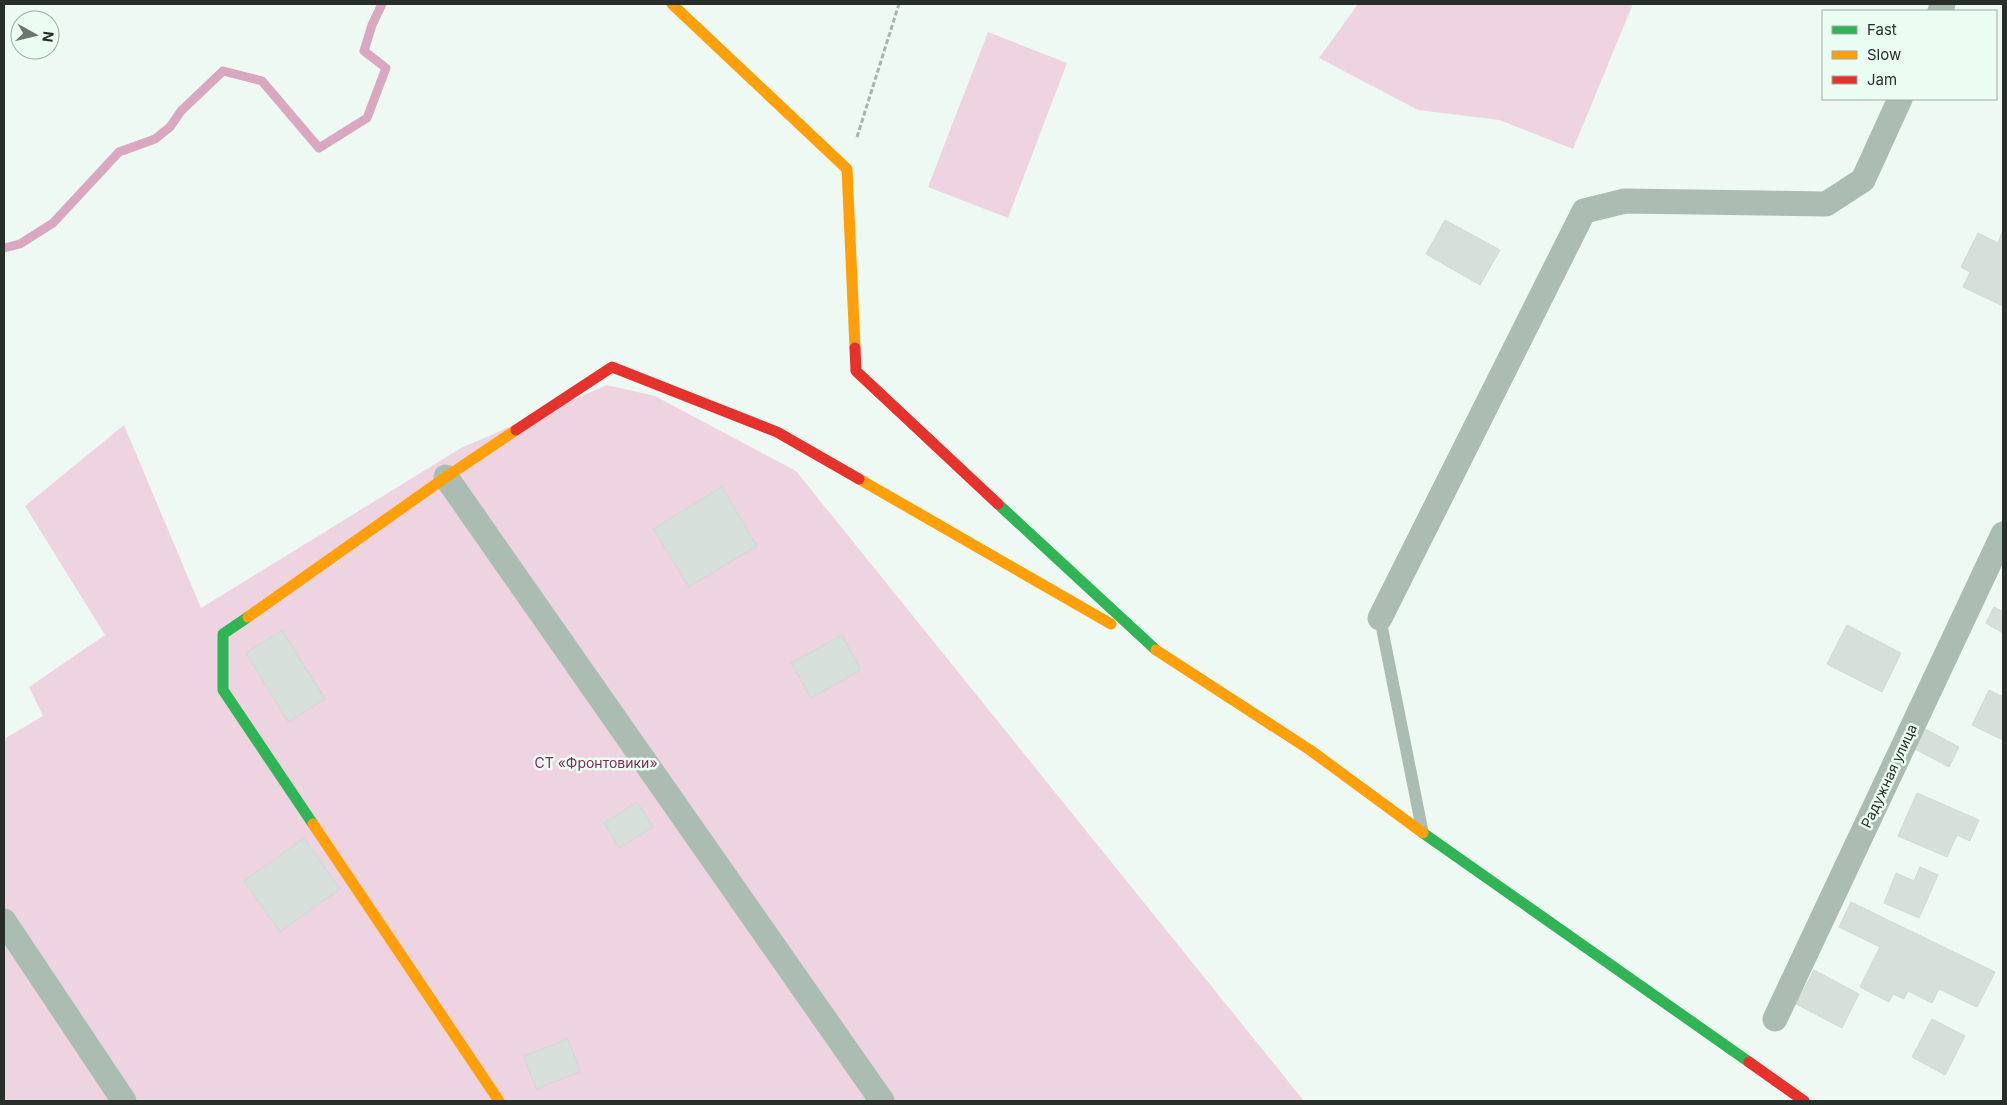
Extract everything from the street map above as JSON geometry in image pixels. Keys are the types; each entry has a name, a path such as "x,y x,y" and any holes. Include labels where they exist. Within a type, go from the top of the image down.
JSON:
{"street":[{"path":"672,4 847,169 856,371 1151,647"},
{"path":"1380,618 1584,211 1625,201 1826,204 1863,180 1900,100"},
{"path":"499,1101 222,690 223,634 446,477 612,367 777,432 1151,647 1310,750 1422,833 1804,1101"},
{"path":"446,477 882,1101"},
{"name":"Радужная улица","path":"1775,1018 2003,534"},
{"path":"4,921 124,1101"}],"lane":[{"path":"1380,618 1422,833"}],"path":[{"path":"847,169 899,4"}],"green space":[{"path":"1358,4 1633,4 1573,149 1499,120 1418,110 1319,58"},
{"path":"988,32 1067,63 1008,218 928,187"},
{"name":"СТ «Фронтовики»","path":"607,385 655,396 796,471 1304,1101 4,1101 4,739 43,716 29,687 105,635 25,506 124,425 201,608 461,448"}],"building":[{"path":"1445,220 1500,250 1480,285 1426,254"},
{"path":"2003,230 2003,306 1963,287 1970,272 1961,267 1978,233 1998,243"},
{"path":"722,487 757,546 689,587 653,529"},
{"path":"1994,607 2003,612 2003,633 1986,623"},
{"path":"1847,625 1901,653 1882,692 1827,664"},
{"path":"282,630 325,699 288,722 246,653"},
{"path":"842,635 861,670 811,698 791,663"},
{"path":"1989,690 2003,697 2003,740 1972,725"},
{"path":"1923,728 1959,747 1949,767 1913,748"},
{"path":"1917,793 1979,820 1970,841 1957,835 1947,857 1898,836"},
{"path":"637,802 653,827 619,848 604,823"},
{"path":"304,838 340,889 280,932 244,881"},
{"path":"1920,867 1938,875 1919,918 1884,903 1896,873 1914,881"},
{"path":"1851,902 1995,972 1977,1007 1939,989 1932,1003 1908,991 1904,999 1893,994 1889,1002 1860,987 1880,947 1839,927"},
{"path":"1814,970 1859,994 1842,1028 1796,1004"},
{"path":"1932,1019 1965,1036 1945,1075 1912,1057"},
{"path":"568,1039 580,1072 536,1089 524,1056"}],"waterway":[{"path":"4,248 20,244 53,223 119,152 155,139 170,127 181,111 223,71 262,81 319,148 367,118 386,68 364,51 372,25 382,4"}],"traffic: fast":[{"path":"998,504 1156,650"},
{"path":"248,617 223,634 223,690 313,824"},
{"path":"1423,833 1749,1062"}],"traffic: slow":[{"path":"672,4 847,169 855,348"},
{"path":"248,617 446,477 516,430"},
{"path":"859,479 1111,624"},
{"path":"1156,650 1310,750 1423,833"},
{"path":"313,824 499,1101"}],"traffic: jam":[{"path":"855,348 856,371 998,504"},
{"path":"516,430 612,367 777,432 859,479"},
{"path":"1749,1062 1804,1101"}]}
